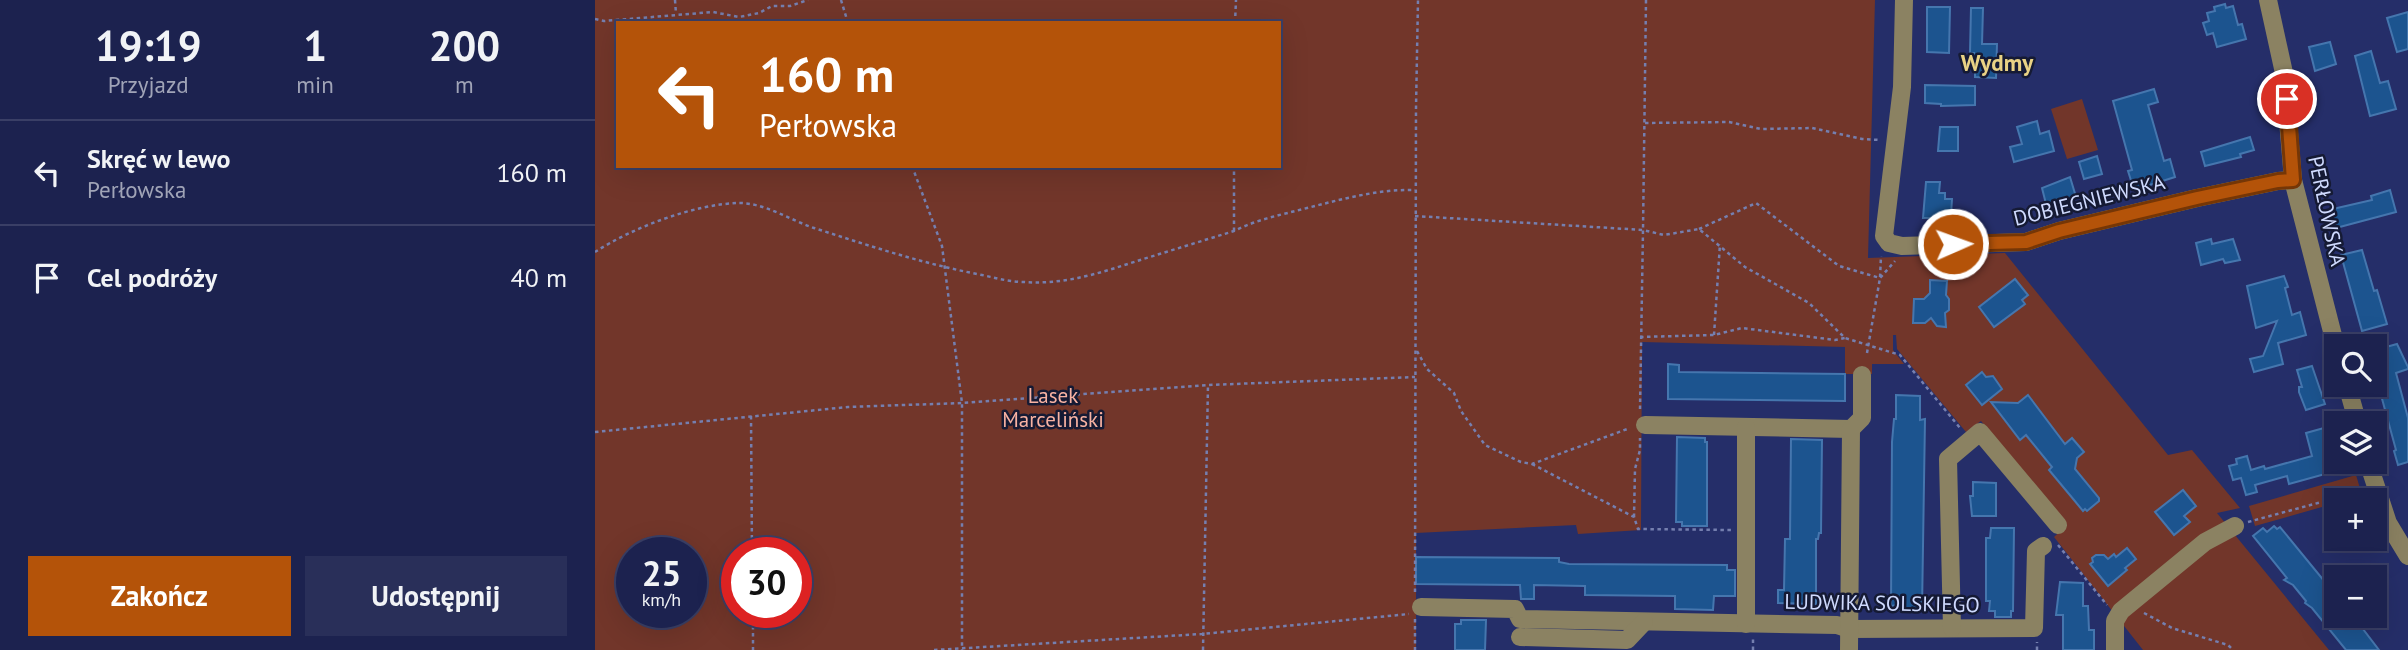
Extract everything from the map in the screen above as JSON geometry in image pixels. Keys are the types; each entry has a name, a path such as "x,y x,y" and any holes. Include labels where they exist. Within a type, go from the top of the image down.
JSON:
{"street":[{"path":"1884,236 1902,87 1905,0"},
{"name":"PERŁOWSKA","path":"2268,0 2284,73 2293,180 2333,334"},
{"name":"DOBIEGNIEWSKA","path":"1884,236 1886,241 1895,246 2026,242 2059,231 2197,198 2293,180"},
{"path":"1849,650 1851,429 1862,418 1862,375"},
{"path":"1643,425 1851,429"},
{"path":"1746,427 1746,624"},
{"path":"1952,628 1948,459 1967,437 1979,432 2057,525"},
{"path":"2372,474 2388,523 2408,556"},
{"path":"2115,650 2115,621 2121,611 2205,542 2235,526"},
{"name":"LUDWIKA SOLSKIEGO","path":"1418,610 1515,609 1520,618 1837,625 1849,629 2034,628 2036,551 2051,546"},
{"path":"1520,618 1520,643 1627,640 1644,622"}],"path":[{"path":"675,0 676,14"},
{"path":"595,19 604,22 713,12 739,17 759,13 772,6 790,6 808,0"},
{"path":"841,0 847,21"},
{"path":"1235,21 1236,0"},
{"path":"1415,650 1418,610 1415,190 1418,0"},
{"path":"1646,0 1640,337 1643,425 1635,469 1634,517 1638,529 1746,530"},
{"path":"1644,123 1729,122 1761,129 1812,128 1862,139 1895,141"},
{"path":"913,168 933,222 946,268 962,403 962,649"},
{"path":"1234,168 1234,231"},
{"path":"595,252 651,223 690,211 738,203 757,205 898,256 946,268 1022,282 1057,282 1087,276 1234,231 1276,214 1374,193 1415,190"},
{"path":"1415,216 1643,230 1664,235 1699,229 1756,203 1839,265 1880,278"},
{"path":"1699,229 1745,267 1809,303 1845,338 1900,355 1967,437"},
{"path":"1867,354 1884,236"},
{"path":"1714,335 1720,244"},
{"path":"1640,337 1714,335 1742,328 1835,340 1845,338"},
{"path":"1415,349 1427,369 1454,393 1461,411 1485,445 1521,462 1532,464 1634,517"},
{"path":"595,432 848,407 962,403 1208,385 1415,377"},
{"path":"1203,650 1208,385"},
{"path":"751,416 752,537"},
{"path":"1532,464 1643,425"},
{"path":"2235,526 2324,501"},
{"path":"2051,546 2107,605"},
{"path":"934,650 1202,634 1418,610"},
{"path":"2137,610 2172,628 2228,645 2233,650"},
{"path":"753,628 753,650"}],"green space":[{"name":"Lasek Marceliński","path":"595,0 1875,0 1868,258 2005,253 2168,455 2192,450 2240,508 2217,513 2329,650 2143,650 2054,537 2067,525 1981,421 1966,432 1897,349 1896,335 1893,335 1893,350 1904,364 1872,364 1872,374 1845,374 1845,347 1642,342 1641,530 1578,534 1576,525 1416,533 1416,650 595,650"},
{"path":"2082,99 2098,150 2067,159 2051,109"},
{"path":"2356,475 2360,488 2324,488 2324,506 2255,526 2249,506"}],"building":[{"path":"2225,4 2226,8 2233,6 2238,25 2242,24 2246,39 2217,47 2213,33 2207,35 2203,23 2209,21 2207,13 2215,11 2214,7"},
{"path":"1927,7 1950,7 1949,53 1927,52"},
{"path":"1971,8 1983,8 1982,44 1997,44 1996,78 1975,77 1974,53 1970,53"},
{"path":"2408,12 2408,49 2397,52 2387,18"},
{"path":"2330,42 2336,64 2315,71 2309,47"},
{"path":"2371,51 2380,83 2388,81 2396,109 2370,116 2355,56"},
{"path":"1925,85 1975,86 1975,105 1941,106 1925,103"},
{"path":"2154,89 2158,102 2148,105 2164,161 2170,159 2175,177 2134,190 2128,171 2132,170 2113,101"},
{"path":"2037,121 2040,134 2049,131 2054,151 2014,162 2010,147 2022,144 2017,127"},
{"path":"1940,127 1958,127 1958,151 1938,151"},
{"path":"2250,137 2254,150 2240,154 2241,157 2205,166 2201,152"},
{"path":"2097,156 2102,174 2084,179 2079,162"},
{"path":"2070,177 2076,197 2047,208 2042,188"},
{"path":"1926,182 1940,182 1939,193 1945,193 1945,199 1952,199 1951,215 1947,215 1947,218 1923,218"},
{"path":"2390,190 2396,212 2336,228 2334,219 2327,221 2324,211 2372,200 2371,196"},
{"path":"2211,239 2212,244 2233,239 2240,260 2225,263 2223,259 2201,265 2196,243"},
{"path":"2362,250 2387,324 2362,331 2341,255"},
{"path":"2284,276 2292,315 2300,312 2306,335 2278,343 2283,364 2254,372 2250,359 2263,356 2277,321 2256,328 2247,286"},
{"path":"2015,279 2028,295 2022,300 2025,304 1994,327 1979,307"},
{"path":"1930,280 1947,281 1949,310 1945,313 1946,327 1937,326 1931,318 1925,323 1913,323 1914,299 1924,299 1930,293"},
{"path":"2397,344 2408,367 2396,373 2408,418 2408,462 2398,465 2382,397 2387,397 2387,347"},
{"path":"1668,364 1679,365 1679,372 1845,374 1845,401 1668,399"},
{"path":"2312,366 2325,404 2306,410 2299,392 2299,387 2302,387 2297,370"},
{"path":"1982,372 1986,377 1993,376 2002,389 1982,405 1966,385"},
{"path":"1896,395 1920,396 1920,420 1925,419 1922,610 1897,610 1897,605 1891,606 1892,442"},
{"path":"2028,395 2065,444 2072,438 2084,452 2077,458 2075,469 2099,498 2087,511 2083,511 2049,470 2052,467 2026,435 2020,440 1991,402 2018,403"},
{"path":"2324,428 2325,474 2289,484 2287,476 2255,485 2257,492 2246,495 2241,478 2233,480 2229,466 2237,464 2236,459 2247,456 2251,470 2264,466 2265,469 2312,456 2306,433"},
{"path":"1677,437 1705,438 1707,442 1707,526 1682,526 1682,522 1676,522"},
{"path":"1791,439 1822,440 1821,533 1816,539 1816,604 1778,603 1778,590 1784,590 1785,539 1790,539"},
{"path":"1973,482 1996,483 1996,516 1972,516 1970,496 1973,496"},
{"path":"2183,490 2196,506 2184,516 2190,522 2174,535 2155,512"},
{"path":"2274,526 2277,529 2280,527 2324,581 2324,623 2305,603 2293,585 2284,580 2287,578 2253,536 2263,528 2267,532"},
{"path":"1991,528 2014,528 2011,617 1995,617 1995,611 1989,611 1990,601 1986,601 1986,538 1990,538"},
{"path":"2127,548 2136,559 2108,586 2090,564 2093,562 2092,558 2104,555 2108,559 2114,554 2116,557"},
{"path":"1416,557 1559,558 1559,562 1569,564 1727,565 1727,570 1735,570 1735,596 1714,596 1713,610 1675,609 1675,596 1585,595 1585,586 1534,585 1534,599 1521,599 1520,585 1416,584"},
{"path":"2060,582 2083,583 2083,606 2088,606 2089,630 2094,630 2094,650 2063,650 2063,615 2056,615"},
{"path":"1461,620 1486,620 1485,650 1455,650 1455,624 1461,624"},
{"path":"2328,628 2362,628 2379,650 2346,650"}],"district":[{"name":"Wydmy","path":"1997,62"}],"route":[{"path":"1953,244 2026,242 2059,231 2197,198 2293,180 2287,99"}]}
